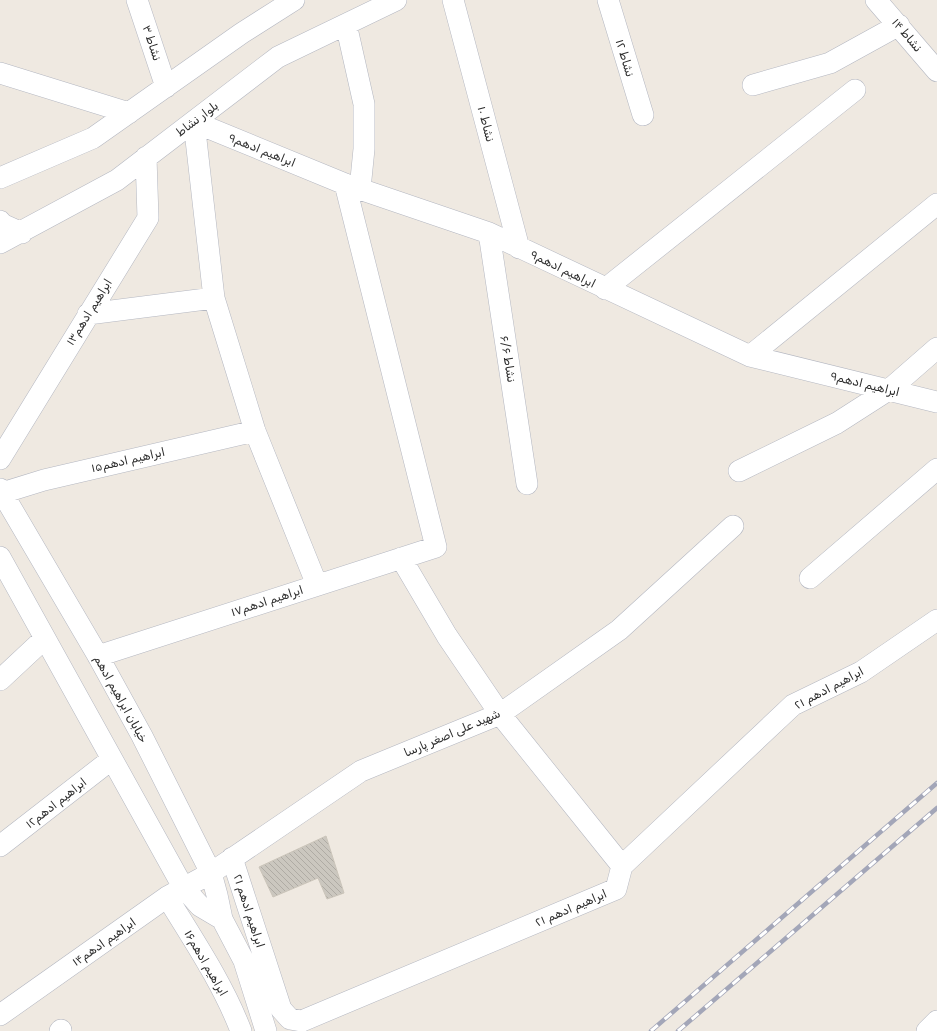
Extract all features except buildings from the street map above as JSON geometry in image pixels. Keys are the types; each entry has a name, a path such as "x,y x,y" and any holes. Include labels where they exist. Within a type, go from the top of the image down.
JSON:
{"street":[{"name":"نشاط ۳","path":"137,0 166,87"},
{"path":"0,178 93,138 242,33 294,0"},
{"name":"بلوار نشاط","path":"0,243 22,233 117,180 278,57 396,0"},
{"name":"نشاط ۱۰","path":"453,0 518,248"},
{"name":"نشاط ۱۲","path":"608,0 643,115"},
{"name":"نشاط ۱۴","path":"876,0 937,71"},
{"path":"346,24 364,104 364,149 352,186"},
{"path":"753,86 830,63 899,25"},
{"path":"0,73 129,113"},
{"path":"605,289 855,90"},
{"path":"194,122 214,298 256,431 317,585"},
{"name":"ابراهیم ادهم۹","path":"194,122 352,186 489,233 518,248 750,356 937,402"},
{"name":"ابراهیم ادهم۱۳","path":"0,459 148,218 146,157"},
{"name":"ابراهیم ادهم۱۷","path":"98,656 436,547 352,186"},
{"path":"750,356 937,204"},
{"path":"0,221 2,224 22,233"},
{"name":"نشاط ۶/۶","path":"489,233 527,484"},
{"path":"88,314 214,298"},
{"path":"739,471 837,423 890,390 937,348"},
{"name":"ابراهیم ادهم۱۵","path":"1,491 256,431"},
{"path":"810,578 937,469"},
{"name":"خیابان ابراهیم ادهم","path":"1,491 98,656 142,736 211,873 222,919 244,961 266,1031"},
{"name":"شهید علی اصغر پارسا","path":"211,873 361,771 500,714 619,630 733,526"},
{"path":"0,557 44,639 112,759 175,892 222,919"},
{"path":"401,558 447,636 500,714 622,866"},
{"name":"ابراهیم ادهم ۲۱","path":"232,858 280,1009 290,1019 302,1021 616,889 622,866 794,705 861,672 937,620"},
{"path":"0,680 44,639"},
{"name":"ابراهیم ادهم۱۲","path":"0,846 112,759"},
{"name":"ابراهیم ادهم۱۴","path":"0,1015 175,892 211,873"},
{"name":"ابراهیم ادهم۱۶","path":"175,892 210,968 235,1016 240,1031"},
{"path":"927,1031 937,1021"}],"railway":[{"path":"651,1031 937,783"},
{"path":"678,1031 937,808"}]}
